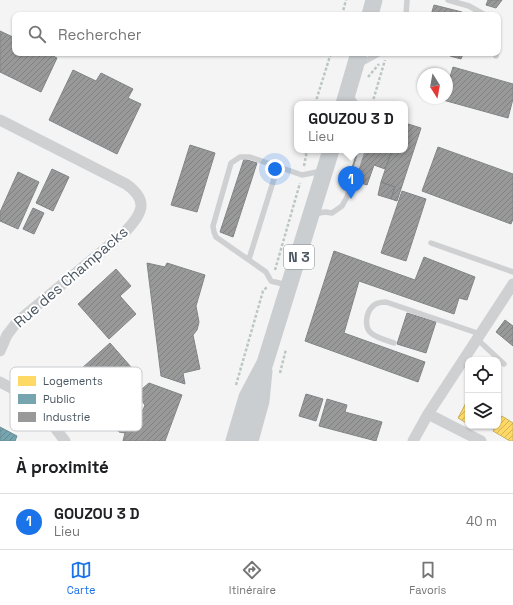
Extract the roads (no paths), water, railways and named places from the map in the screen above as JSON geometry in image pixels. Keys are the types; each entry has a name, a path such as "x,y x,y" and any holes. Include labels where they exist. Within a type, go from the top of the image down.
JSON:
{"main road":[{"path":"371,12 374,0"},
{"path":"350,100 360,66"},
{"name":"N 3","path":"234,441 247,397 265,363 330,153"},
{"name":"N 3","path":"250,441 261,401 265,363"}],"street":[{"name":"Rue des Champacks","path":"0,120 126,184 136,190 141,199 141,209 137,219 125,232 17,322 7,335 0,351"},
{"path":"413,441 428,414 513,284"},
{"path":"0,382 10,387"},
{"path":"428,414 481,441"},
{"path":"57,431 65,441"}],"lane":[{"path":"406,12 407,0"},
{"path":"448,0 469,6 480,12"},
{"path":"360,66 375,56"},
{"path":"312,214 325,212 332,213 342,206 347,197 361,153"},
{"path":"290,286 271,281 266,272 216,237 213,226 231,163 240,157 250,157 302,175 324,170"},
{"path":"249,259 278,166"},
{"path":"431,243 513,272"},
{"path":"394,343 371,333 367,327 366,320 372,307 379,302 386,302 479,336 504,364"}],"place":[{"name":"GOUZOU 3 D","path":"351,199"}]}
